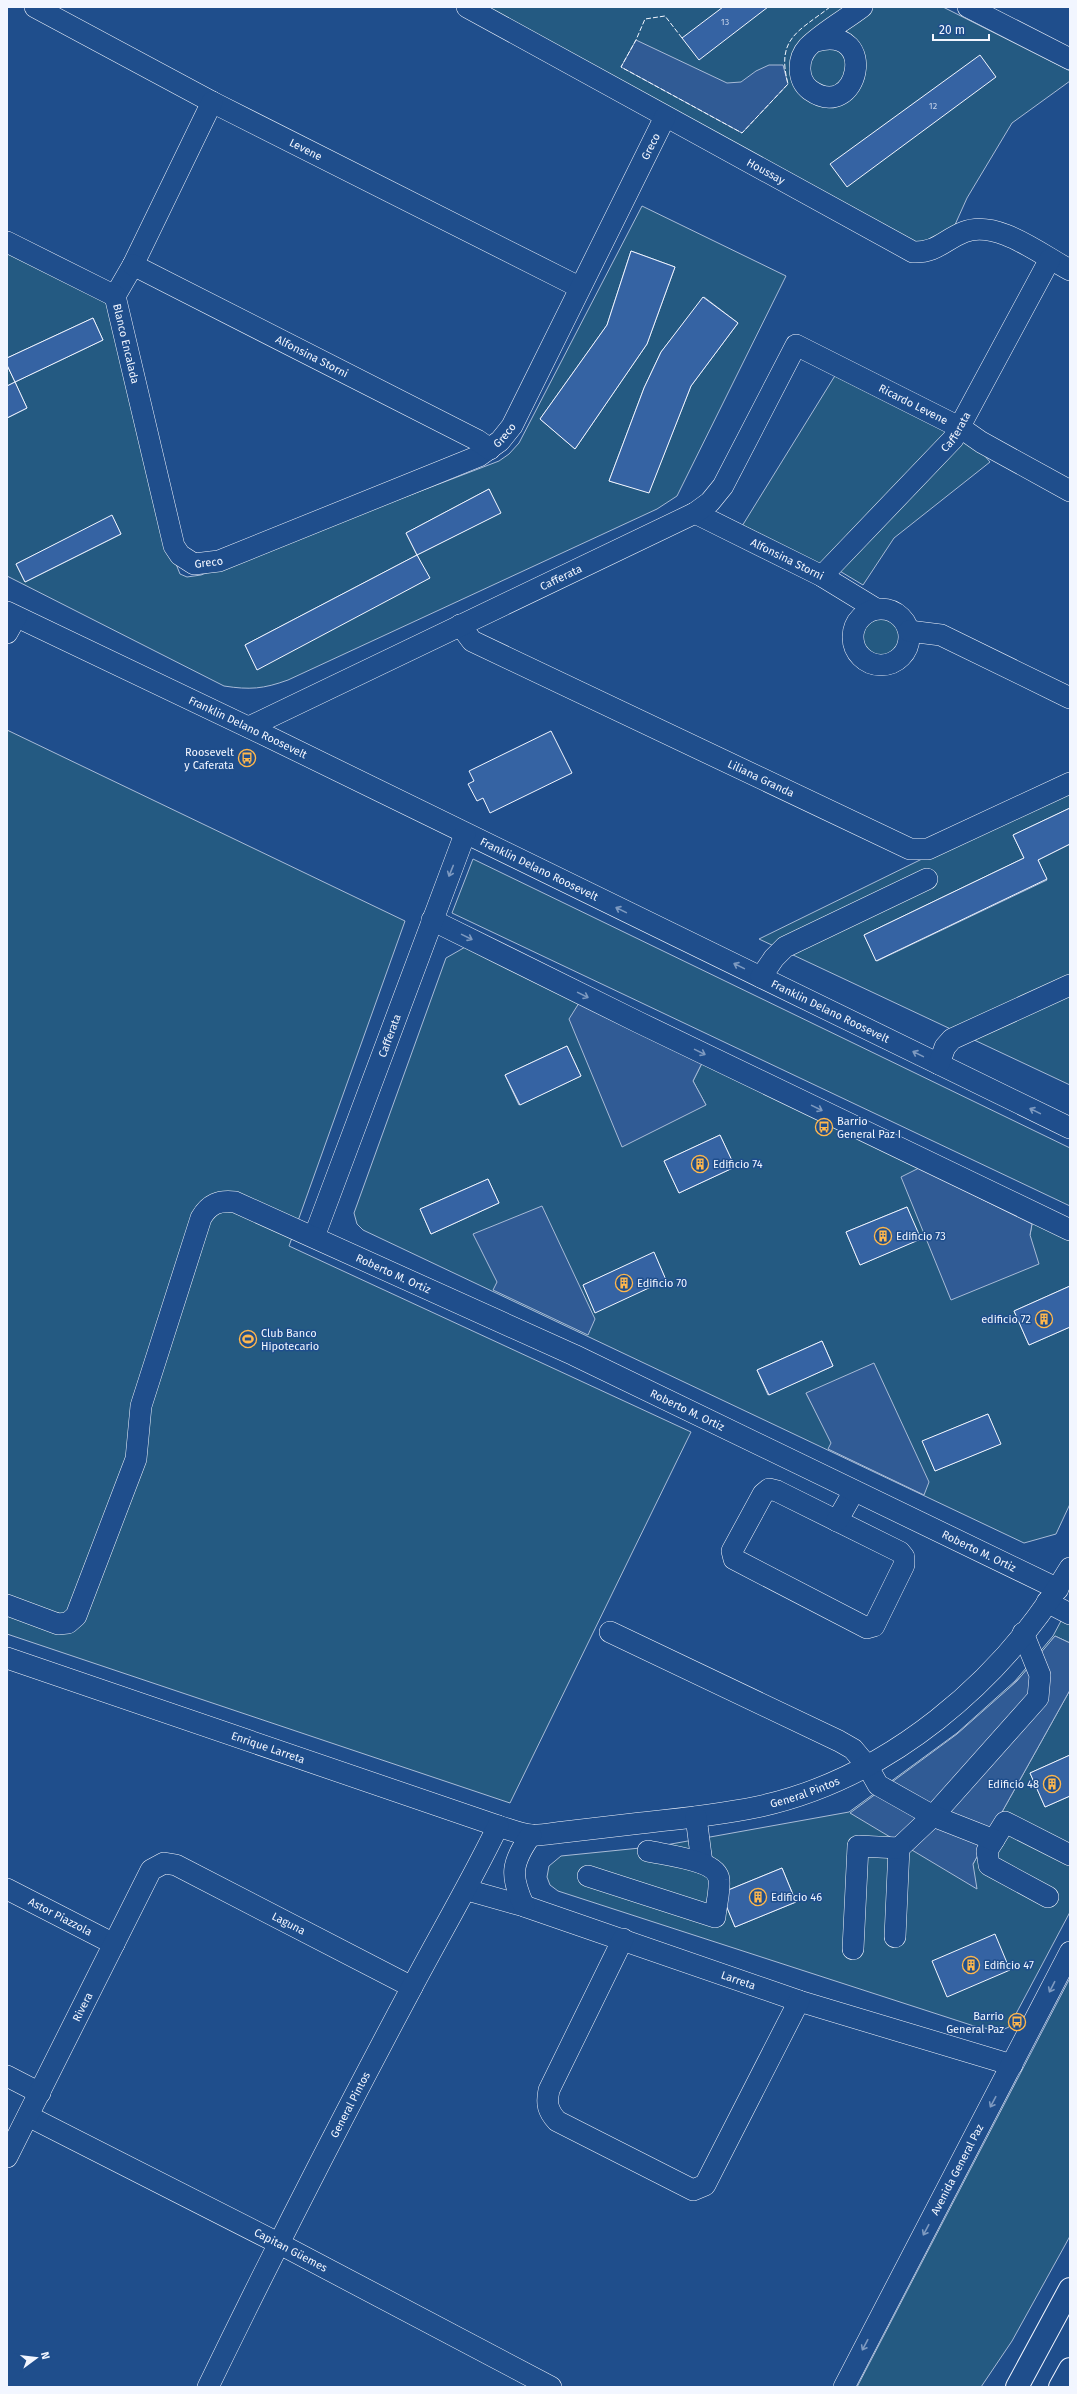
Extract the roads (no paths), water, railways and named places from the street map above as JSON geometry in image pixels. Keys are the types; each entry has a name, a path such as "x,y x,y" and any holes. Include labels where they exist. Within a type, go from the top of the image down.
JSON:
{"highway":[{"path":"1017,2387 1070,2289"},
{"path":"1000,2387 1054,2321"},
{"path":"1060,2387 1070,2369"}],"street":[{"name":"Levene","path":"35,7 212,102 579,287"},
{"name":"Houssay","path":"467,7 913,252 927,252 962,232 977,228 991,229 1010,236 1070,270"},
{"path":"816,41 862,7"},
{"path":"968,7 1070,59"},
{"name":"Blanco Encalada","path":"180,555 174,546 116,296 133,265 212,102"},
{"name":"Greco","path":"180,555 194,564 219,561 479,456 490,449 512,426 579,287 665,117"},
{"path":"7,242 116,296"},
{"path":"7,259 28,253"},
{"name":"Cafferata","path":"822,576 953,439 1050,259"},
{"name":"Alfonsina Storni","path":"133,265 477,440 490,449"},
{"name":"Cafferata","path":"248,727 696,513 710,502 722,486 796,345"},
{"name":"Ricardo Levene","path":"796,345 960,428 981,442 1070,491"},
{"name":"Alfonsina Storni","path":"696,513 822,576 876,609 884,608 900,616 909,632"},
{"path":"876,609 860,617 853,633 856,650 869,662 886,664 894,661 906,649 909,632 941,634 1070,698"},
{"name":"Franklin Delano Roosevelt","path":"10,621 248,727 1070,1128"},
{"name":"Liliana Granda","path":"460,625 472,641 910,849 928,849 1070,783"},
{"name":"Cafferata","path":"314,1237 465,834"},
{"path":"761,977 774,958 785,947 927,879"},
{"path":"432,920 638,1022 1070,1230"},
{"path":"939,1064 945,1048 952,1039 1070,985"},
{"name":"Roberto M. Ortiz","path":"7,1605 58,1624 68,1624 76,1616 136,1459 140,1406 201,1218 207,1208 218,1202 235,1202 574,1355 854,1491 1053,1595 1070,1614"},
{"path":"769,1489 777,1490 837,1521 900,1552 904,1557 904,1565 874,1626 867,1628 734,1559 732,1551 762,1494 769,1489"},
{"path":"837,1521 854,1491"},
{"name":"General Pintos","path":"531,1835 696,1817 758,1807 790,1798 868,1767 912,1740 1002,1660 1053,1595 1070,1568"},
{"path":"610,1632 840,1741 853,1749 868,1767 878,1785 933,1816 994,1840"},
{"path":"896,1937 899,1848 933,1816 1038,1698 1040,1675 1023,1633"},
{"name":"Enrique Larreta","path":"7,1658 498,1826 531,1835"},
{"path":"696,1817 702,1863"},
{"path":"1048,1897 989,1865 987,1851 1005,1822 1070,1854"},
{"name":"General Pintos","path":"208,2387 278,2243 412,1987 467,1890 498,1826"},
{"path":"524,1906 517,1891 514,1867 520,1850 531,1835"},
{"path":"854,1949 858,1846 899,1848"},
{"path":"588,1876 715,1917 720,1878 714,1868 702,1863 648,1852"},
{"name":"Rivera","path":"7,2157 151,1870 164,1863"},
{"name":"Laguna","path":"164,1863 176,1865 412,1987"},
{"name":"Astor Piazzola","path":"7,1889 114,1944"},
{"name":"Larreta","path":"467,1890 524,1906 623,1939 799,2001 1012,2065"},
{"path":"623,1939 549,2090 546,2101 549,2112 557,2121 693,2190 705,2185 799,2001"},
{"name":"Avenida General Paz","path":"844,2387 1070,1952"},
{"path":"7,2076 40,2093"},
{"name":"Capitan Güemes","path":"28,2116 278,2243 551,2387"}],"place":[{"name":"Roosevelt y Caferata","path":"247,758"},
{"name":"Barrio General Paz I","path":"824,1127"},
{"name":"Edificio 74","path":"700,1164"},
{"name":"Edificio 73","path":"883,1236"},
{"name":"Edificio 70","path":"624,1283"},
{"name":"edificio 72","path":"1044,1319"},
{"name":"Club Banco Hipotecario","path":"248,1339"},
{"name":"Edificio 48","path":"1052,1784"},
{"name":"Edificio 46","path":"758,1897"},
{"name":"Edificio 47","path":"971,1965"},
{"name":"Barrio General Paz","path":"1017,2022"}]}
